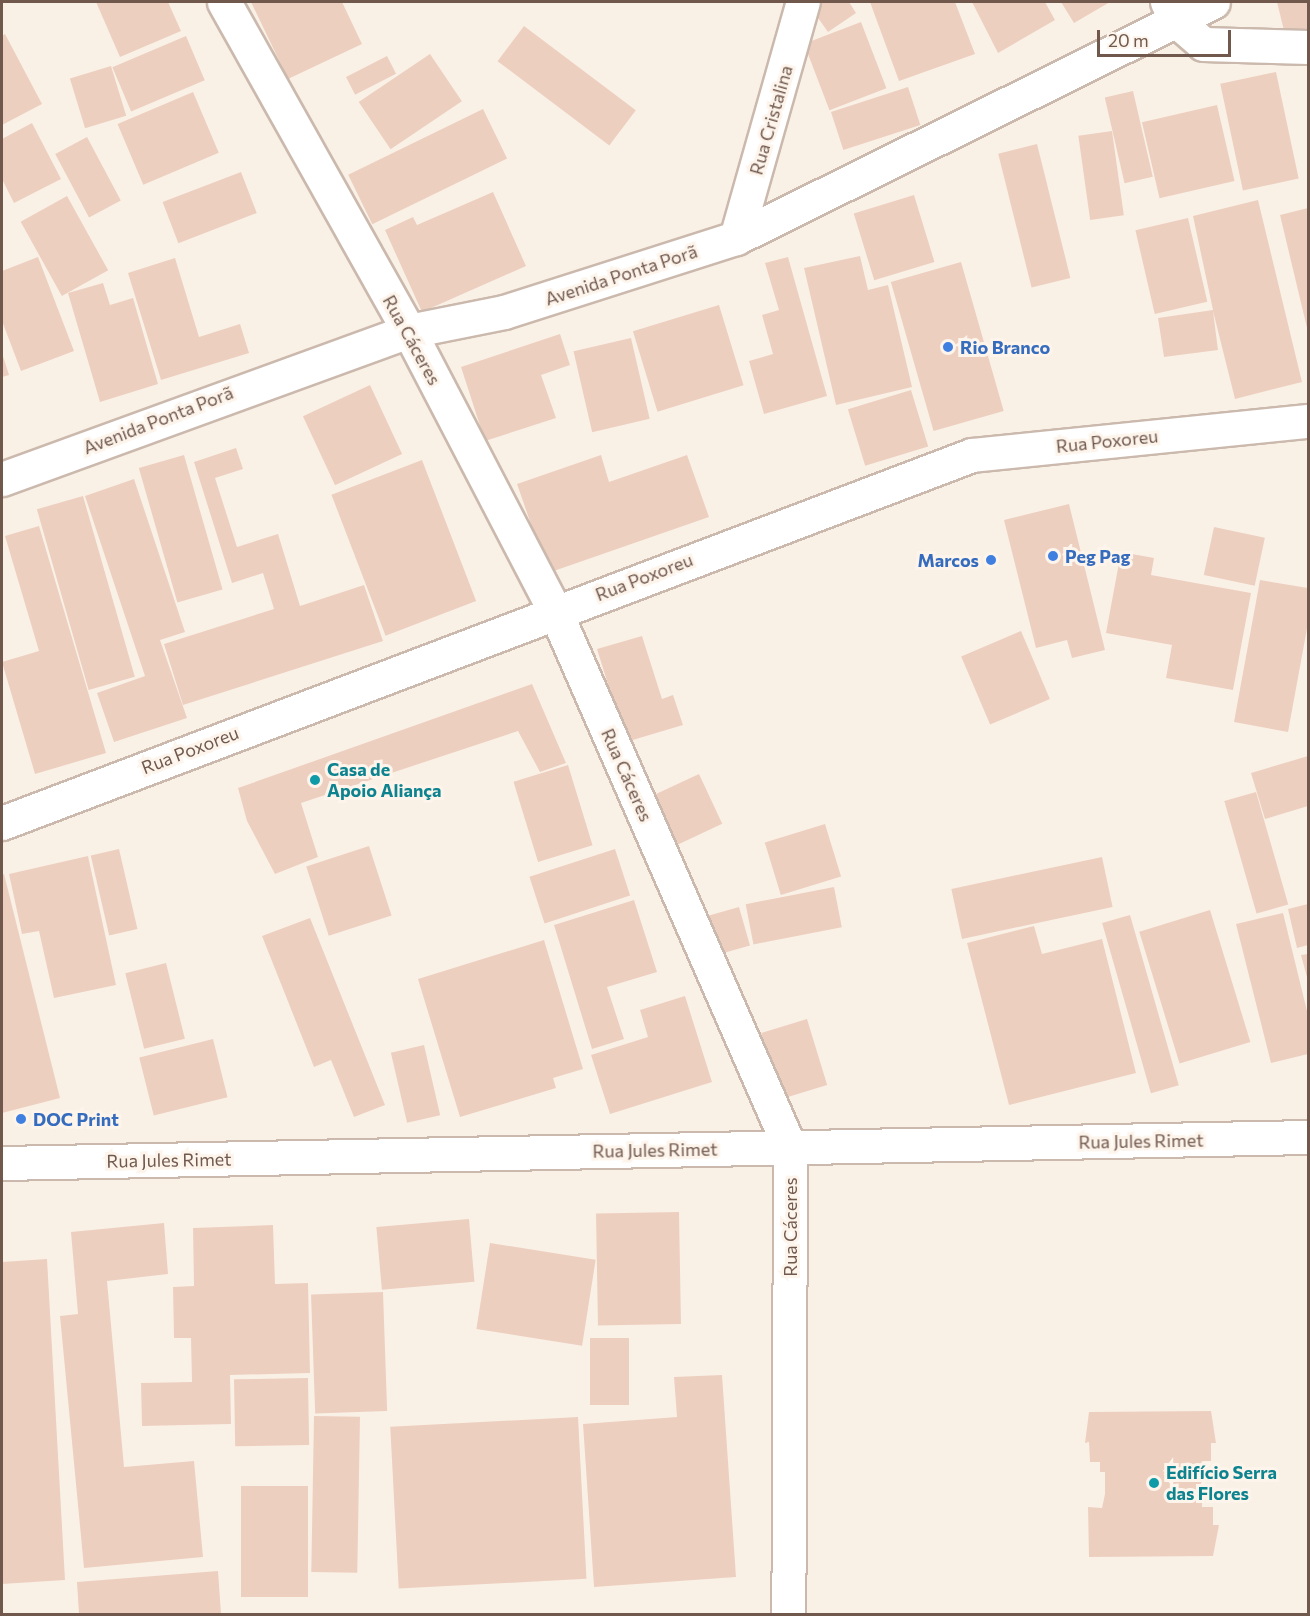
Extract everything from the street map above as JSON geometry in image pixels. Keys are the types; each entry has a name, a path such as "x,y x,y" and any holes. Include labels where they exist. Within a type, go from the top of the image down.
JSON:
{"street":[{"name":"Rua Cáceres","path":"224,2 409,331 555,611 790,1148 788,1614"},
{"name":"Rua Cristalina","path":"736,238 803,2"},
{"name":"Avenida Ponta Porã","path":"2,479 409,331 504,312 736,238 1173,12 1213,2"},
{"path":"1173,12 1203,44 1308,47"},
{"name":"Rua Poxoreu","path":"2,823 555,611 972,455 1308,421"},
{"name":"Rua Jules Rimet","path":"2,1163 1308,1137"}],"building":[{"path":"96,2 168,2 181,31 120,57"},
{"path":"251,2 342,2 362,44 288,79"},
{"path":"821,2 849,2 856,13 828,32 811,8"},
{"path":"870,2 955,2 975,54 899,81"},
{"path":"972,2 1045,2 1055,20 998,53"},
{"path":"1061,2 1110,2 1074,23"},
{"path":"1277,2 1308,2 1308,38 1287,43"},
{"path":"861,22 886,88 829,110 804,44"},
{"path":"524,26 636,110 609,145 498,61"},
{"path":"5,34 42,104 2,125 2,36"},
{"path":"186,36 205,80 131,111 112,67"},
{"path":"430,54 462,101 391,149 359,102"},
{"path":"387,56 396,74 355,95 346,77"},
{"path":"111,66 126,116 85,128 70,79"},
{"path":"1276,72 1299,179 1243,190 1220,84"},
{"path":"908,87 920,125 843,150 831,112"},
{"path":"1133,91 1153,177 1125,183 1105,98"},
{"path":"193,92 219,153 143,185 118,124"},
{"path":"1217,105 1235,181 1160,198 1142,122"},
{"path":"483,109 507,158 372,224 348,175"},
{"path":"32,123 61,179 14,203 2,179 2,139"},
{"path":"1112,131 1124,215 1090,220 1078,136"},
{"path":"87,137 121,201 89,217 55,154"},
{"path":"1037,144 1070,278 1032,288 998,154"},
{"path":"241,172 257,213 178,243 163,202"},
{"path":"493,192 526,266 422,312 385,230 413,217 417,225"},
{"path":"914,195 934,262 874,280 854,213"},
{"path":"67,196 108,270 62,296 21,222"},
{"path":"1258,200 1302,382 1235,399 1213,311 1218,350 1164,357 1158,318 1213,310 1193,216"},
{"path":"1308,208 1308,332 1280,215"},
{"path":"1188,218 1207,302 1155,314 1135,230"},
{"path":"860,256 868,290 888,285 912,387 836,405 804,268"},
{"path":"38,257 74,351 21,371 2,321 2,271"},
{"path":"788,257 827,396 764,414 749,361 773,354 762,315 779,310 765,263"},
{"path":"175,258 199,337 240,324 249,353 161,380 128,273"},
{"name":"Rio Branco","path":"961,262 1004,411 934,431 891,282"},
{"path":"103,283 110,305 133,298 158,384 100,402 68,293"},
{"path":"719,305 744,385 657,412 633,331"},
{"path":"560,334 570,365 541,375 556,418 485,441 461,367"},
{"path":"631,338 650,419 592,432 574,351"},
{"path":"2,353 9,375 2,377"},
{"path":"370,385 402,454 335,485 303,416"},
{"path":"911,390 928,446 865,466 848,409"},
{"path":"236,448 243,469 215,478 237,547 278,534 300,606 364,585 383,641 183,705 164,644 274,609 263,573 232,583 194,462"},
{"path":"184,455 223,590 177,603 139,468"},
{"path":"601,455 609,482 687,455 709,517 548,573 517,484"},
{"path":"422,460 476,601 386,636 331,495"},
{"path":"134,479 185,632 160,640 187,718 114,742 97,693 145,676 85,496"},
{"path":"83,496 135,677 89,690 37,509"},
{"path":"1069,504 1105,650 1072,658 1067,640 1036,648 1004,520"},
{"path":"39,526 106,753 35,774 2,662 39,651 5,536"},
{"path":"1214,527 1265,538 1255,586 1204,575"},
{"path":"1121,552 1154,558 1151,575 1251,593 1233,690 1166,678 1172,645 1106,633"},
{"path":"1260,580 1308,588 1308,623 1288,732 1234,722"},
{"path":"1021,631 1050,699 990,725 961,656"},
{"path":"642,636 662,699 673,695 683,725 626,742 597,649"},
{"name":"Casa de Apoio Aliança","path":"532,684 566,763 540,772 518,731 301,803 318,857 275,874 247,821 238,788"},
{"path":"1308,756 1308,806 1265,819 1251,773"},
{"path":"568,765 593,845 538,862 513,782"},
{"path":"699,774 722,824 676,845 653,796"},
{"path":"1256,792 1288,904 1257,914 1224,801"},
{"path":"825,824 841,877 781,895 765,842"},
{"path":"369,846 392,915 329,936 306,866"},
{"path":"119,849 137,929 109,935 91,856"},
{"path":"615,849 630,896 545,923 529,877"},
{"path":"88,856 116,985 54,998 39,931 22,934 9,874"},
{"path":"1102,857 1113,907 962,939 951,889"},
{"path":"4,874 60,1098 2,1113 2,875"},
{"path":"834,887 842,927 753,944 746,904"},
{"path":"634,900 657,972 607,987 624,1039 592,1049 554,925"},
{"path":"1308,904 1308,945 1297,948 1288,909"},
{"path":"739,907 750,945 717,955 706,916"},
{"path":"1210,910 1250,1042 1180,1064 1139,932"},
{"path":"1283,913 1308,1015 1308,1054 1271,1063 1236,924"},
{"path":"1130,915 1179,1085 1151,1093 1102,923"},
{"path":"310,918 385,1105 354,1117 331,1060 314,1067 262,936"},
{"path":"1034,926 1042,954 1102,939 1136,1073 1009,1105 967,943"},
{"path":"544,940 583,1069 553,1078 556,1088 460,1117 418,979"},
{"path":"1308,954 1308,981 1301,955"},
{"path":"166,963 185,1039 144,1049 125,973"},
{"path":"685,996 712,1082 610,1114 591,1055 648,1037 640,1010"},
{"path":"807,1019 827,1085 781,1099 761,1033"},
{"path":"213,1039 228,1097 154,1116 139,1057"},
{"path":"424,1045 440,1115 407,1123 391,1053"},
{"path":"679,1212 681,1324 598,1325 596,1213"},
{"path":"469,1219 474,1282 382,1290 376,1227"},
{"path":"164,1223 168,1274 107,1281 124,1467 194,1461 203,1557 84,1568 60,1316 78,1314 71,1232"},
{"path":"273,1225 275,1284 308,1283 310,1373 230,1375 231,1424 142,1426 141,1383 192,1382 191,1338 174,1338 173,1287 194,1286 193,1228"},
{"path":"490,1243 596,1260 582,1346 476,1329"},
{"path":"47,1259 65,1580 2,1584 2,1262"},
{"path":"383,1292 387,1411 315,1413 311,1295"},
{"path":"590,1338 629,1338 629,1405 590,1405"},
{"path":"722,1375 736,1577 594,1587 583,1424 677,1417 674,1377"},
{"path":"308,1378 309,1445 235,1446 234,1379"},
{"name":"Edifício Serra das Flores","path":"1211,1411 1216,1443 1211,1443 1211,1461 1202,1461 1202,1507 1213,1507 1213,1525 1219,1525 1213,1556 1089,1557 1088,1507 1102,1508 1105,1494 1105,1472 1100,1472 1100,1462 1090,1462 1089,1442 1085,1443 1089,1412"},
{"path":"314,1416 360,1417 357,1573 311,1572"},
{"path":"578,1417 586,1579 399,1589 390,1427"},
{"path":"241,1486 308,1486 308,1597 241,1597"},
{"path":"218,1571 221,1614 79,1614 77,1582"}],"place":[{"name":"Rio Branco","path":"948,347"},
{"name":"Peg Pag","path":"1053,556"},
{"name":"Marcos","path":"991,560"},
{"name":"Casa de Apoio Aliança","path":"315,780"},
{"name":"DOC Print","path":"21,1119"},
{"name":"Edifício Serra das Flores","path":"1154,1483"}]}
